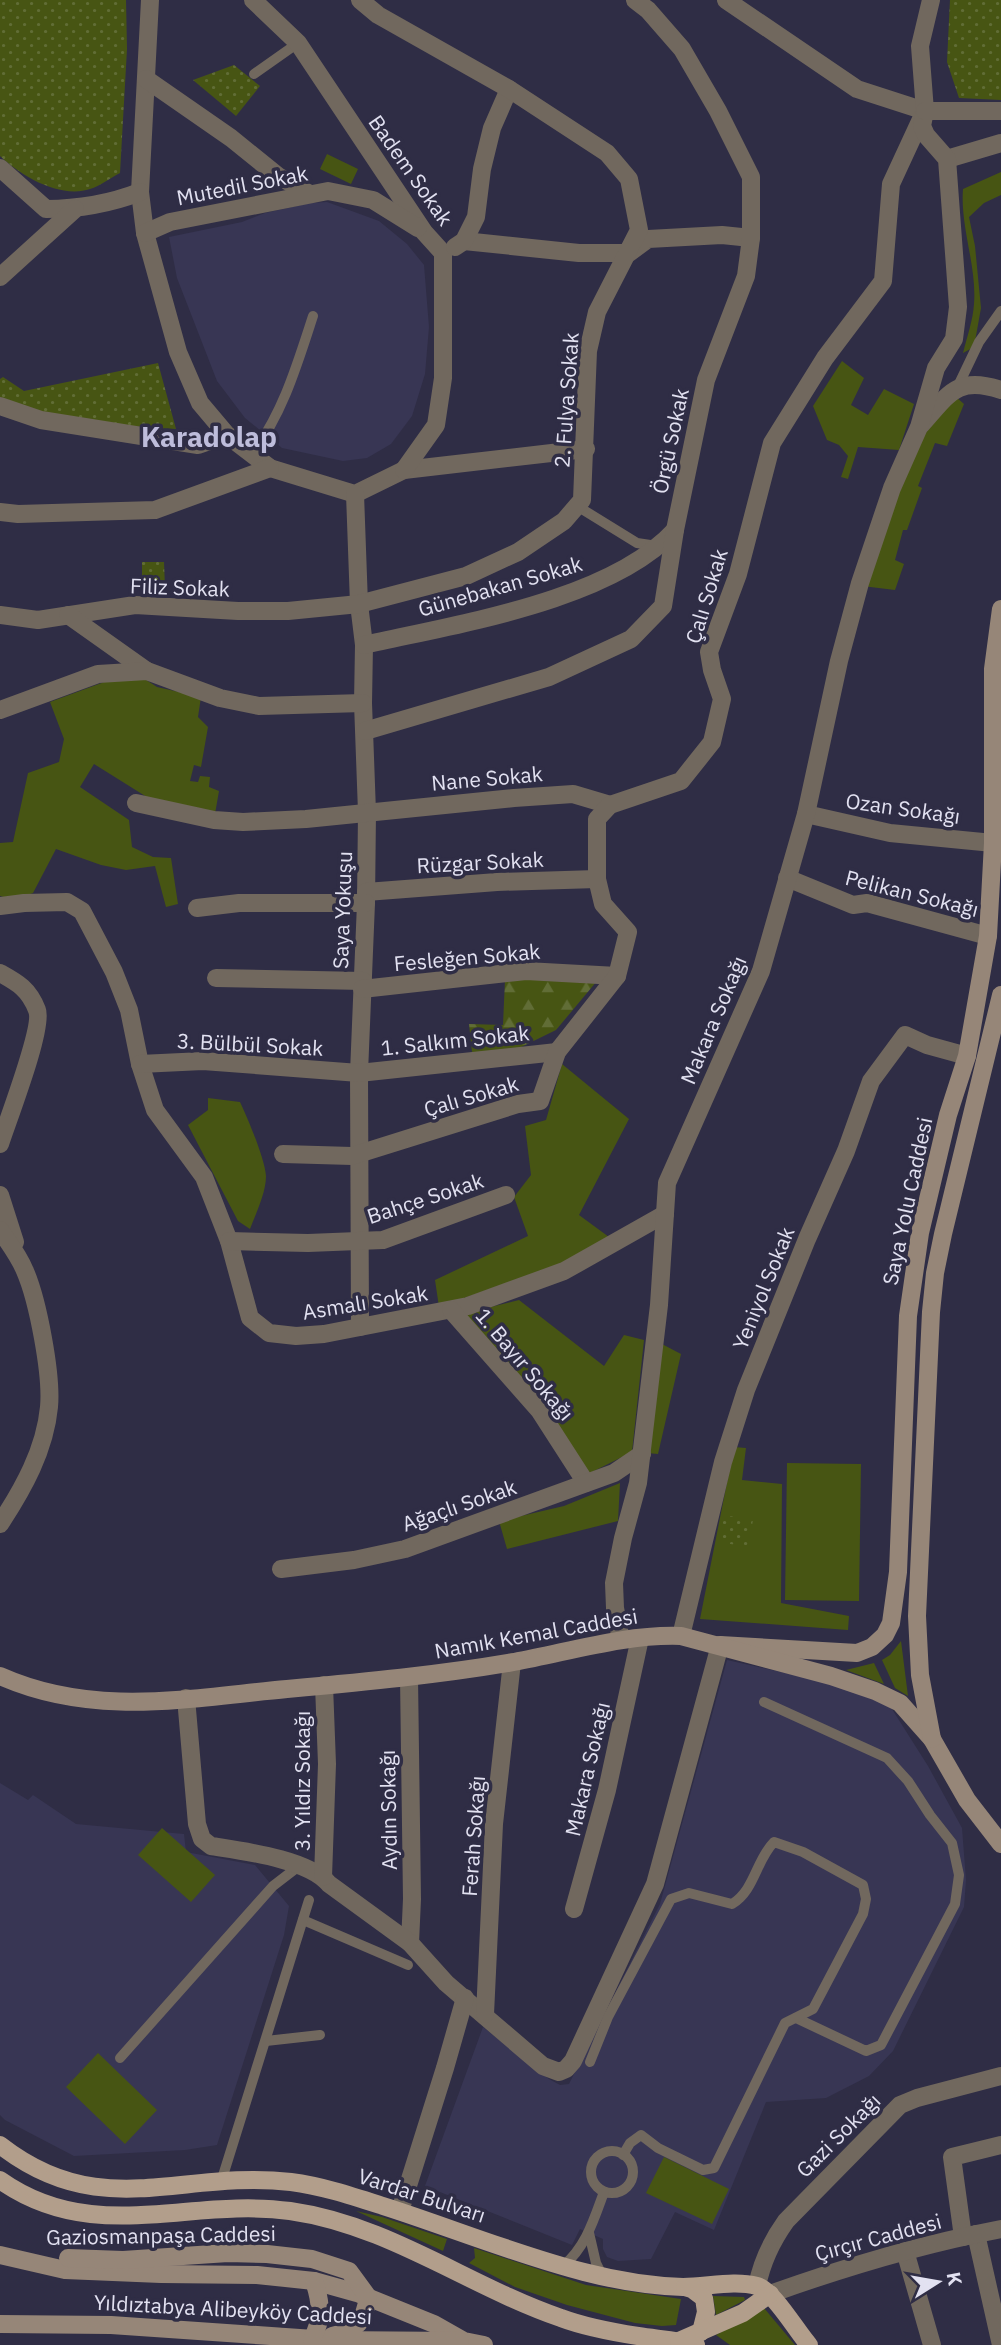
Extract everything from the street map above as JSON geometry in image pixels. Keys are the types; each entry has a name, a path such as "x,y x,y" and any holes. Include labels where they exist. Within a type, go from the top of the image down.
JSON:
{"main road":[{"name":"Saya Yolu Caddesi","path":"720,1645 857,1653 872,1647 885,1635 891,1623 898,1572 908,1316 912,1280 948,1115 967,1056 995,937 993,668 1001,608"},
{"name":"Saya Yolu Caddesi","path":"932,1739 920,1675 917,1616 931,1312 943,1234 1001,995"},
{"name":"Namık Kemal Caddesi","path":"0,1676 28,1688 68,1698 119,1703 409,1677 512,1662 621,1640 658,1635 681,1636 831,1676 900,1703 932,1739 967,1800 1001,1844"},
{"name":"Vardar Bulvarı","path":"0,2146 37,2170 65,2181 100,2189 142,2189 263,2180 320,2187 603,2277 685,2287 701,2285 763,2290"},
{"path":"4,2185 46,2204 72,2212 97,2215 146,2216 234,2208 314,2214 377,2234 561,2318 607,2330 692,2339 743,2313 763,2290 809,2345"},
{"name":"Gaziosmanpaşa Caddesi","path":"22,2259 123,2260 228,2253 278,2255 312,2259 349,2271 368,2297"},
{"name":"Gaziosmanpaşa Caddesi","path":"0,2255 65,2270 257,2275 314,2281 368,2297 434,2324 464,2341 484,2345"},
{"path":"312,2339 320,2319 314,2281"},
{"path":"685,2287 692,2288 704,2298 706,2312 692,2339"},
{"path":"312,2339 342,2334 359,2325 366,2312 368,2297"},
{"name":"Yıldıztabya Alibeyköy Caddesi","path":"0,2324 111,2325 312,2339 464,2341"}],"street":[{"path":"152,0 140,191 145,233 178,352 200,403 227,435 270,468 355,494 404,470 586,449"},
{"name":"Badem Sokak","path":"253,0 298,43 424,232 443,253 443,378 436,425 404,470"},
{"name":"2. Fulya Sokak","path":"360,0 378,15 509,89 607,153 629,179 639,230 597,312 588,351 586,449 582,500 577,506"},
{"name":"Örgü Sokak","path":"365,731 549,677 631,639 663,606 675,530 706,380 746,276 751,237 751,177 718,111 682,49 648,10 635,0"},
{"path":"726,0 857,89 925,111 1001,111"},
{"path":"919,427 936,368 954,339 957,318 947,159 926,135 922,126 925,111 920,46 932,0"},
{"path":"146,79 231,138 278,176 310,194"},
{"path":"443,253 464,241 476,217 482,169 492,128 509,89"},
{"name":"Çalı Sokak","path":"361,1152 518,1104 540,1101 557,1052 617,976 628,932 603,904 597,879 597,819 610,805 681,780 712,742 722,699 709,652 737,574 772,443 825,358 883,281 891,184 925,111"},
{"path":"947,159 1001,143"},
{"path":"0,168 46,209 75,209 115,201 140,191"},
{"name":"Mutedil Sokak","path":"145,233 170,222 328,191 373,200 424,232"},
{"path":"0,277 75,209"},
{"path":"464,241 579,253 629,253 648,239 722,235 751,237"},
{"path":"919,427 958,386 978,383 1001,390"},
{"path":"0,406 41,419 198,445 227,435"},
{"name":"Makara Sokağı","path":"621,1640 614,1583 638,1483 642,1454 659,1305 667,1183 761,971 806,814 839,661 860,583 892,488 919,427"},
{"path":"0,512 18,514 155,510 270,468"},
{"name":"Saya Yokuşu","path":"355,494 359,604 364,645 363,703 368,812 359,1073 360,1326"},
{"path":"359,604 466,576 518,551 564,521 577,506"},
{"name":"Günebakan Sokak","path":"364,645 524,607 592,585 660,547 675,530"},
{"name":"Filiz Sokak","path":"0,615 38,620 135,605 288,611 359,604"},
{"path":"68,615 147,671 220,698 259,706 363,703"},
{"path":"0,710 98,674 147,671"},
{"name":"Nane Sokak","path":"136,803 214,820 243,822 306,819 573,794 610,805"},
{"name":"Ozan Sokağı","path":"806,814 890,833 993,842"},
{"name":"Pelikan Sokağı","path":"787,878 853,905 867,903 995,937"},
{"name":"Rüzgar Sokak","path":"198,908 240,903 366,897 497,882 597,879"},
{"name":"Asmalı Sokak","path":"0,906 67,902 82,911 114,972 130,1010 140,1064 155,1110 204,1177 229,1241 250,1318 269,1333 296,1336 451,1310 513,1291 564,1271 665,1214"},
{"name":"Fesleğen Sokak","path":"216,978 363,985 526,971 617,976"},
{"path":"0,972 24,987 39,1012 35,1036 0,1144"},
{"name":"Yeniyol Sokak","path":"681,1636 723,1462 746,1390 846,1151 871,1081 905,1035 967,1056"},
{"name":"1. Salkım Sokak","path":"359,1073 557,1052"},
{"name":"3. Bülbül Sokak","path":"140,1064 203,1061 359,1073"},
{"path":"283,1154 352,1156 361,1152"},
{"path":"0,1195 39,1320 49,1406 42,1441 30,1471 0,1524"},
{"name":"Bahçe Sokak","path":"229,1241 383,1240 506,1195"},
{"path":"0,1230 21,1262"},
{"name":"1. Bayır Sokağı","path":"451,1310 539,1410 586,1482"},
{"name":"Ağaçlı Sokak","path":"281,1569 354,1560 405,1549 614,1473 642,1454"},
{"name":"Makara Sokağı","path":"574,1909 607,1790 640,1638"},
{"path":"186,1699 197,1824 202,1839 211,1846 260,1855 299,1866 323,1877 410,1943 446,1983 543,2066 559,2072 573,2061 655,1884 720,1645"},
{"name":"Ferah Sokağı","path":"485,2014 494,1824 512,1662"},
{"name":"Aydın Sokağı","path":"409,1677 412,1899 410,1943"},
{"name":"3. Yıldız Sokağı","path":"323,1877 327,1764 324,1685"},
{"path":"400,2211 465,1998"},
{"name":"Gazi Sokağı","path":"763,2290 761,2267 786,2221 900,2105 1001,2076"},
{"path":"1001,2145 952,2157 969,2236 1001,2345"},
{"name":"Çırçır Caddesi","path":"763,2290 905,2251 1001,2229"},
{"path":"905,2251 932,2345"}],"lane":[{"path":"254,74 298,43"},
{"path":"958,386 979,342 1001,311"},
{"path":"252,454 267,435 277,415 295,372 313,316"},
{"path":"577,506 637,543 660,547"},
{"path":"764,1702 887,1758 908,1782 952,1843 959,1875 955,1904 881,2045 866,2051 796,2018"},
{"path":"590,2062 608,2017 671,1899 689,1892 732,1904 742,1898 767,1849 774,1842 803,1852 863,1885 866,1899 863,1914 813,2010 785,2023 714,2168 703,2170 658,2148 641,2135 630,2143 623,2155"},
{"path":"120,2059 273,1886 299,1866"},
{"path":"221,2182 309,1900"},
{"path":"303,1920 408,1965"},
{"path":"266,2041 320,2035"},
{"path":"610,2151 623,2155 632,2165 632,2179 617,2193 604,2192 598,2188 591,2176 593,2162 603,2153 610,2151"},
{"path":"563,2266 589,2233 604,2192"},
{"path":"589,2233 596,2263 603,2277"}],"shaded area":[{"path":"327,202 379,221 407,244 424,265 429,327 425,374 412,416 391,444 367,458 343,461 282,448 245,418 217,381 177,278 169,237 242,222 265,213 310,203"},
{"path":"727,1660 827,1682 890,1706 928,1766 962,1828 966,1880 964,1907 893,2051 869,2076 826,2098 766,2102 714,2230 675,2212 651,2259 618,2261 607,2257 603,2249 603,2239 580,2229 572,2245 425,2186 483,2027 549,2079 560,2085 569,2084 660,1904"},
{"path":"0,1783 28,1800 33,1795 76,1824 184,1834 186,1852 255,1865 289,1906 284,1935 217,2145 185,2150 74,2156 0,2115"}],"green space":[{"path":"0,0 126,0 127,49 120,173 90,189 66,191 30,178 0,156"},
{"path":"950,0 1001,0 1001,100 959,98 947,62"},
{"path":"234,65 260,86 236,116 193,80"},
{"path":"327,154 358,169 351,184 320,169"},
{"path":"1001,172 1001,195 984,203 969,217 975,246 981,308 974,347 963,353 972,316 974,290 964,218 963,189"},
{"path":"842,361 864,378 851,405 868,415 884,389 914,404 899,450 858,447 848,479 841,477 848,456 839,445 827,440 813,406"},
{"path":"158,363 176,429 99,424 0,400 0,379 3,377 24,391"},
{"path":"956,397 964,404 947,446 935,443 918,486 922,488 907,530 903,530 895,560 904,564 895,590 862,586 912,449"},
{"path":"142,562 164,562 165,588 142,589"},
{"path":"140,676 157,687 201,697 198,717 208,727 201,767 194,765 190,781 198,782 200,776 210,777 209,787 219,791 215,814 150,799 94,764 80,787 129,820 132,847 153,857 171,858 178,904 166,907 155,866 126,870 101,865 56,849 33,893 13,900 0,896 0,843 13,842 28,773 59,762 64,739 50,702 107,681"},
{"path":"530,976 597,981 556,1030 509,1053 472,1052 469,1024 503,1025 505,980"},
{"path":"562,1064 629,1119 579,1215 609,1237 561,1264 439,1307 435,1280 528,1236 514,1197 531,1175 525,1126 546,1120"},
{"path":"208,1098 240,1102 259,1150 266,1183 250,1229 238,1221 188,1125 208,1110"},
{"path":"519,1300 604,1366 624,1335 644,1340 632,1452 586,1475 462,1314"},
{"path":"660,1343 681,1354 658,1454 647,1453"},
{"path":"734,1447 746,1448 742,1480 782,1484 781,1603 849,1616 848,1630 700,1619"},
{"path":"787,1463 861,1464 859,1601 785,1600"},
{"path":"620,1483 618,1521 507,1549 499,1521 564,1506"},
{"path":"723,1515 753,1520 748,1547 719,1542"},
{"path":"901,1641 908,1696 895,1688 882,1660 890,1655"},
{"path":"874,1663 884,1684 846,1670"},
{"path":"162,1828 215,1875 191,1902 138,1855"},
{"path":"98,2053 157,2110 125,2144 66,2087"},
{"path":"664,2157 729,2189 712,2224 646,2193"},
{"path":"356,2211 447,2239 443,2251"},
{"path":"474,2248 586,2285 681,2299 676,2325 635,2323 567,2305 515,2287 469,2263 475,2258"},
{"path":"713,2296 744,2297 745,2300 716,2315"},
{"path":"764,2308 795,2345 730,2345 716,2335"}],"district":[{"name":"Karadolap","path":"209,436"}]}
